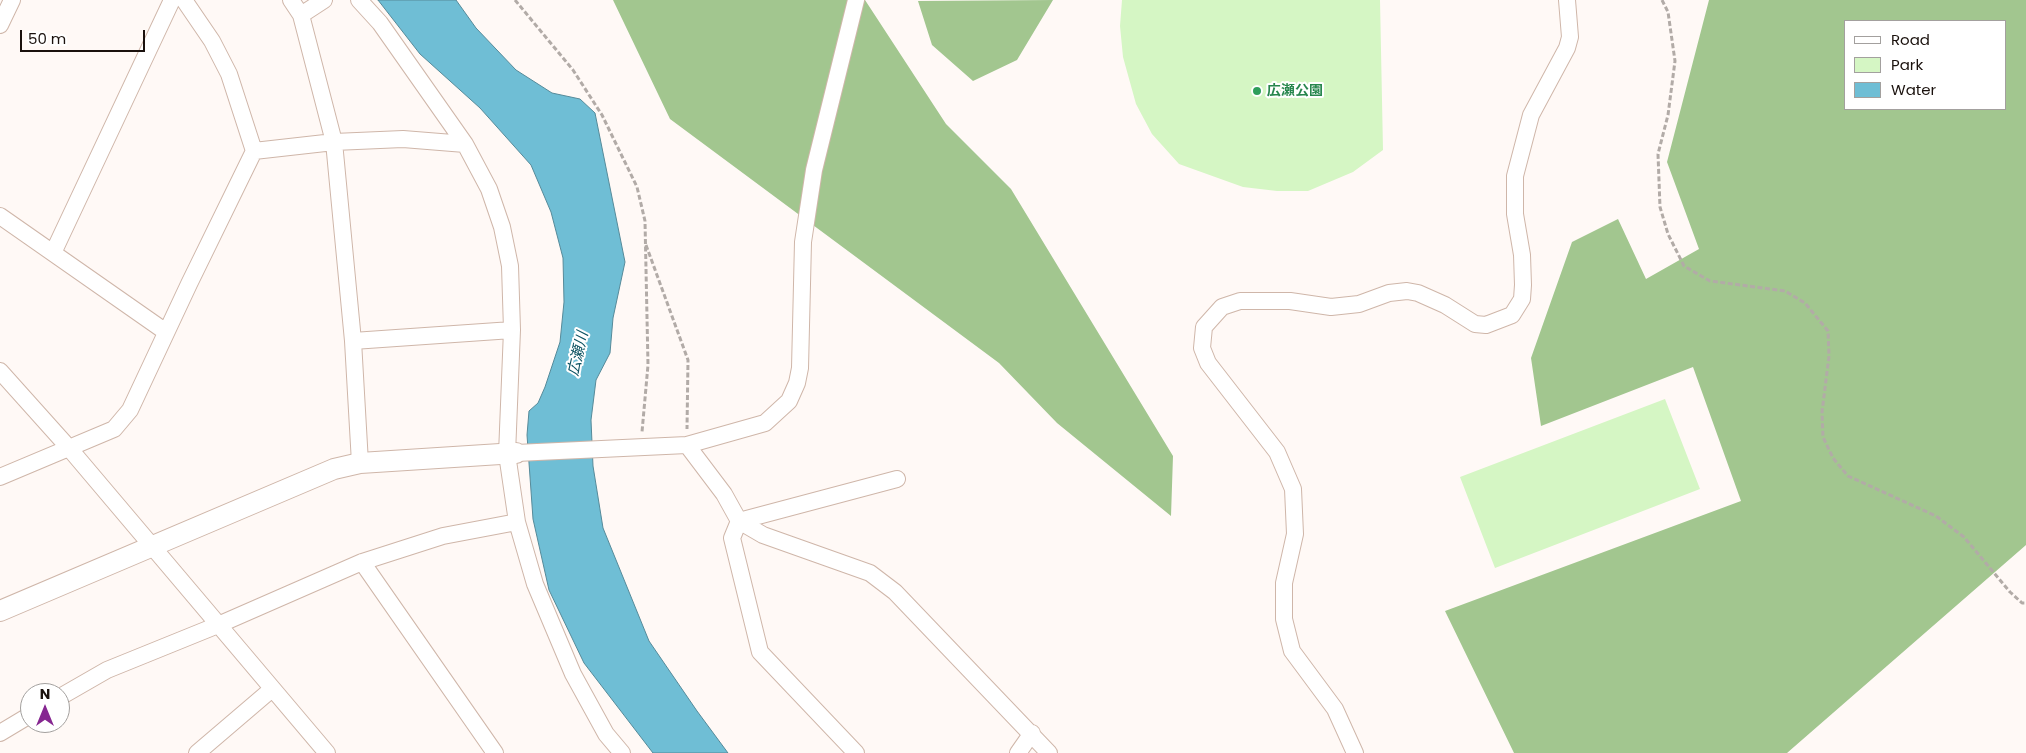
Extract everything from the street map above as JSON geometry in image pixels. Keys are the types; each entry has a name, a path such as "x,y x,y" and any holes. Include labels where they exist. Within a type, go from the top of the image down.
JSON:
{"street":[{"path":"53,253 172,0"},
{"path":"0,477 114,429 130,410 254,151 229,74 212,41 184,0"},
{"path":"291,0 301,14 334,142 353,341 360,463"},
{"path":"301,14 324,0"},
{"path":"359,0 380,23 465,144 489,189 502,228 510,266 512,453 517,522 538,591 573,674 606,734 622,753"},
{"path":"0,611 334,469 360,463 512,453 687,445 765,423 789,401 797,384 800,368 803,242 814,170 856,0"},
{"path":"1356,753 1335,709 1292,652 1284,619 1284,582 1295,534 1293,488 1277,452 1208,363 1202,348 1204,327 1222,307 1240,301 1290,301 1331,307 1359,304 1389,292 1407,291 1418,292 1445,305 1475,324 1486,325 1512,315 1522,299 1523,285 1522,255 1516,214 1515,176 1531,115 1567,48 1570,37 1567,0"},
{"path":"0,25 7,4"},
{"path":"254,151 334,142 404,138 465,144"},
{"path":"0,216 166,332"},
{"path":"353,341 512,330"},
{"path":"0,371 69,448 327,753"},
{"path":"687,445 724,494 739,521 763,535 870,573 895,592 1032,733 1049,753"},
{"path":"739,521 897,478"},
{"path":"739,521 732,538 760,652 856,753"},
{"path":"70,692 107,670 218,625 362,562 443,536 517,522"},
{"path":"362,562 495,753"},
{"path":"197,753 272,689"},
{"path":"0,733 20,721"},
{"path":"1018,753 1032,733"}],"path":[{"path":"515,0 573,70 602,115 637,188 645,220 648,365 641,439"},
{"path":"1662,0 1668,12 1675,61 1668,115 1658,154 1660,208 1668,234 1684,266 1710,281 1785,291 1805,302 1828,331 1829,356 1822,412 1823,437 1833,458 1848,476 1936,516 1964,537 2010,592 2022,603 2026,603"},
{"path":"645,242 688,360 687,445"}],"green space":[{"path":"613,0 865,0 946,124 1011,189 1173,456 1171,516 1057,423 999,363 670,119"},
{"path":"1053,0 1017,60 973,81 932,45 918,1"},
{"name":"広瀬公園","path":"1122,0 1380,0 1383,150 1353,172 1308,191 1277,191 1243,187 1179,164 1152,134 1136,104 1123,57 1120,26"},
{"path":"1709,0 2026,0 2026,545 1787,753 1514,753 1445,611 1741,501 1693,367 1541,426 1531,358 1572,242 1618,219 1646,279 1699,249 1667,162"},
{"path":"1665,399 1700,489 1495,568 1460,477"}],"water":[{"name":"広瀬川","path":"378,0 456,0 476,28 516,70 552,93 580,99 595,113 625,262 613,318 610,353 596,380 591,420 593,466 603,528 649,641 728,753 653,753 584,663 549,590 533,519 527,435 529,411 538,403 560,342 564,302 563,258 551,212 531,165 480,108 420,54"}],"place":[{"name":"広瀬公園","path":"1257,91"}]}
